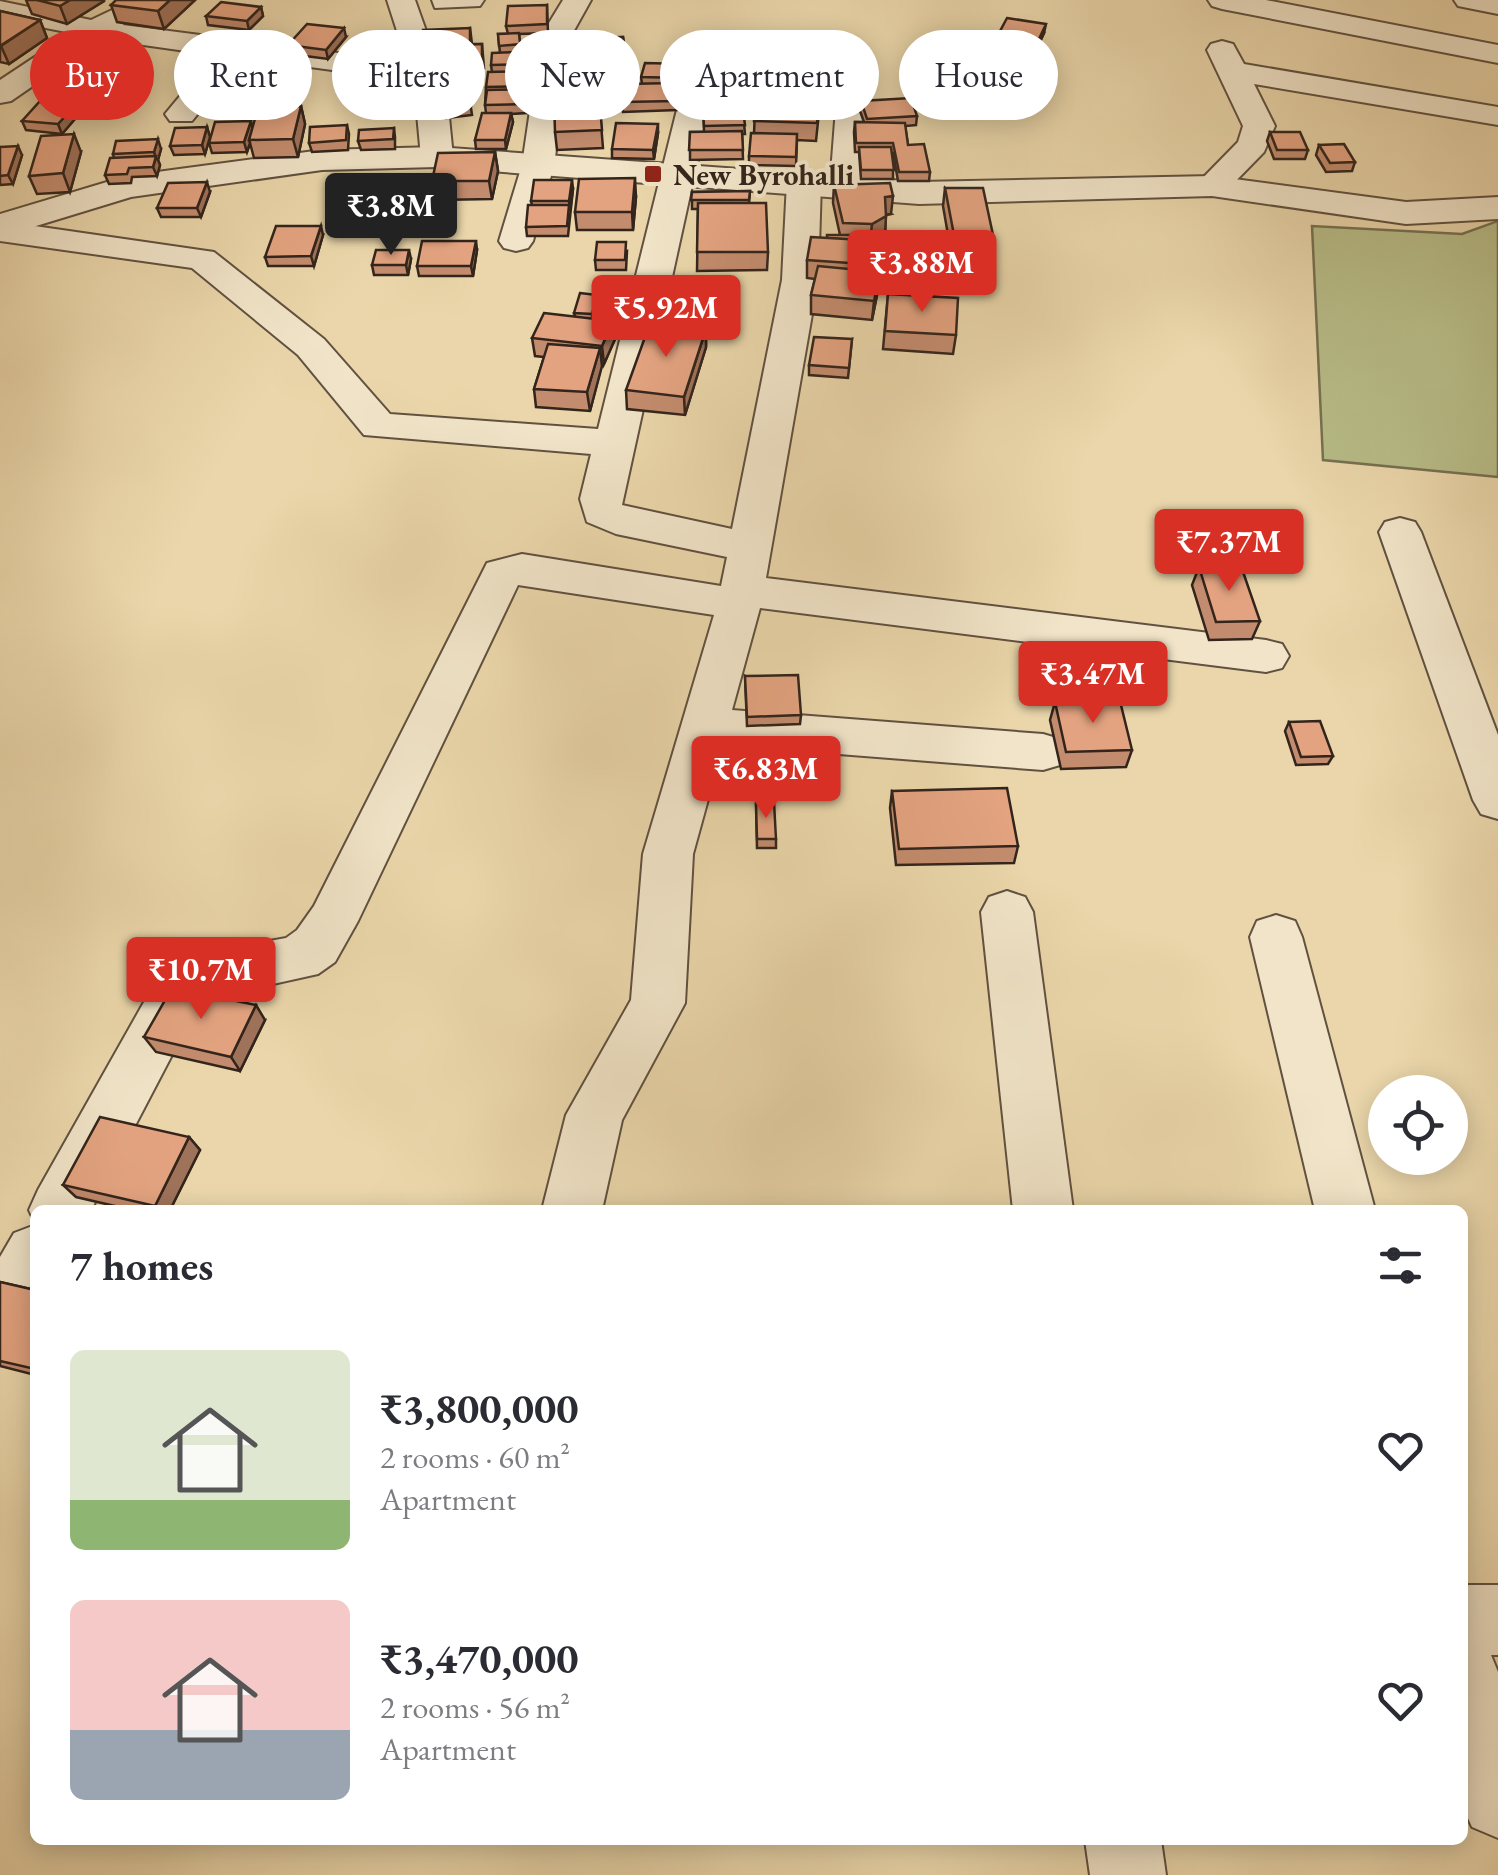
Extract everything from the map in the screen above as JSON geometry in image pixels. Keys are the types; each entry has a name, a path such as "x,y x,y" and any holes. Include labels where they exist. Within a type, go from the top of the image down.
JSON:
{"street":[{"path":"0,10 97,30 137,0"},
{"path":"401,0 412,30"},
{"path":"516,241 538,165 556,36 577,0"},
{"path":"1195,0 1259,126 1253,145 1212,186"},
{"path":"1222,0 1498,54"},
{"path":"1468,0 1498,5"},
{"path":"1233,71 1498,116"},
{"path":"0,93 30,74"},
{"path":"433,120 437,156"},
{"path":"692,120 602,512 616,520 750,547"},
{"path":"847,186 851,120"},
{"path":"0,229 127,187 322,160 437,156 919,193 1212,186 1406,213 1498,208"},
{"path":"573,1205 595,1115 658,1003 668,854 740,597 800,280 804,182"},
{"path":"0,229 202,259 311,347 378,426 615,443"},
{"path":"1400,532 1498,800"},
{"path":"62,1205 176,995 214,974 299,958 316,946 332,921 502,574 522,569 1266,656"},
{"path":"704,726 1043,752"},
{"path":"1006,912 1042,1205"},
{"path":"1276,937 1344,1205"},
{"path":"0,1318 30,1263"},
{"path":"1468,1620 1498,1620"},
{"path":"1468,1692 1498,1801"},
{"path":"1125,1845 1128,1875"}],"green space":[{"path":"1498,221 1498,477 1323,460 1312,226 1462,234"}],"building":[{"path":"37,0 70,0 60,6"},
{"path":"116,0 170,0 158,11 111,5"},
{"path":"221,2 261,7 247,21 206,16"},
{"path":"547,5 547,24 506,26 508,6"},
{"path":"0,11 40,20 0,46"},
{"path":"1007,18 1046,24 1043,30 1001,30"},
{"path":"307,24 344,28 332,30 332,43 326,50 312,48 312,30 302,30"},
{"path":"498,34 505,34 505,45 499,46"},
{"path":"505,52 505,65 491,65 492,53"},
{"path":"645,63 660,63 660,77 641,77"},
{"path":"488,72 505,72 505,87 486,87"},
{"path":"660,83 660,101 640,102 640,84"},
{"path":"487,90 505,90 505,105 485,105"},
{"path":"899,99 899,117 879,118 879,100"},
{"path":"30,112 30,120 62,120 58,124 22,121"},
{"path":"485,113 505,113 505,120 509,120 505,140 475,140"},
{"path":"255,120 298,120 293,139 249,140"},
{"path":"555,120 601,120 602,130 555,132"},
{"path":"704,120 744,120 745,125 704,126"},
{"path":"754,120 817,120 817,123"},
{"path":"251,121 244,142 209,143 215,122"},
{"path":"855,122 905,123 908,145 924,144 930,172 899,172 893,143 856,143"},
{"path":"616,123 658,124 653,150 612,149"},
{"path":"347,125 346,140 309,143 310,127"},
{"path":"207,127 202,145 170,146 175,128"},
{"path":"394,128 393,139 358,141 359,130"},
{"path":"742,131 743,150 689,150 690,132"},
{"path":"1270,132 1300,132 1308,150 1277,150"},
{"path":"751,133 797,134 796,157 749,156"},
{"path":"74,134 63,173 29,176 41,136"},
{"path":"158,139 154,152 113,154 116,141"},
{"path":"1344,144 1355,162 1330,163 1319,145"},
{"path":"18,146 8,175 0,176 0,147"},
{"path":"859,147 891,147 894,170 861,170"},
{"path":"495,152 489,181 432,181 438,153"},
{"path":"156,156 153,167 105,175 110,158"},
{"path":"635,178 632,212 575,212 579,179"},
{"path":"534,180 572,180 569,201 531,201"},
{"path":"207,182 197,208 157,208 168,183"},
{"path":"890,183 893,196 885,197 886,216 872,224 843,223 834,185"},
{"path":"945,188 983,188 993,235 960,235 959,266 892,262 894,232 954,235"},
{"path":"750,191 749,200 691,200 692,192"},
{"path":"698,203 766,203 768,252 697,252"},
{"path":"528,205 569,205 567,226 526,227"},
{"path":"276,226 321,226 311,256 265,257"},
{"path":"871,235 871,241 827,238"},
{"path":"811,237 880,241 878,265 807,260"},
{"path":"422,241 476,241 471,266 417,266"},
{"path":"597,242 626,242 625,260 595,260"},
{"path":"376,250 409,250 406,265 372,265"},
{"path":"818,266 880,272 874,301 811,295"},
{"path":"580,293 597,295 592,314 574,313"},
{"path":"888,294 958,298 956,335 885,331"},
{"path":"544,313 613,321 602,346 532,338"},
{"path":"650,323 706,329 684,397 626,390"},
{"path":"814,337 852,339 849,368 809,365"},
{"path":"548,344 600,348 587,392 534,389"},
{"path":"1241,566 1260,621 1216,622 1199,567"},
{"path":"798,675 801,715 747,717 745,676"},
{"path":"1120,701 1132,750 1066,752 1055,702"},
{"path":"1320,721 1333,756 1301,757 1289,722"},
{"path":"1007,788 1018,846 899,849 892,791"},
{"path":"774,802 776,839 757,839 756,803"},
{"path":"172,988 256,1005 231,1057 144,1037"},
{"path":"100,1117 189,1137 155,1205 63,1185"},
{"path":"0,1282 30,1289 30,1368 0,1361"}],"place":[{"name":"New Byrohalli","path":"653,174"}]}
